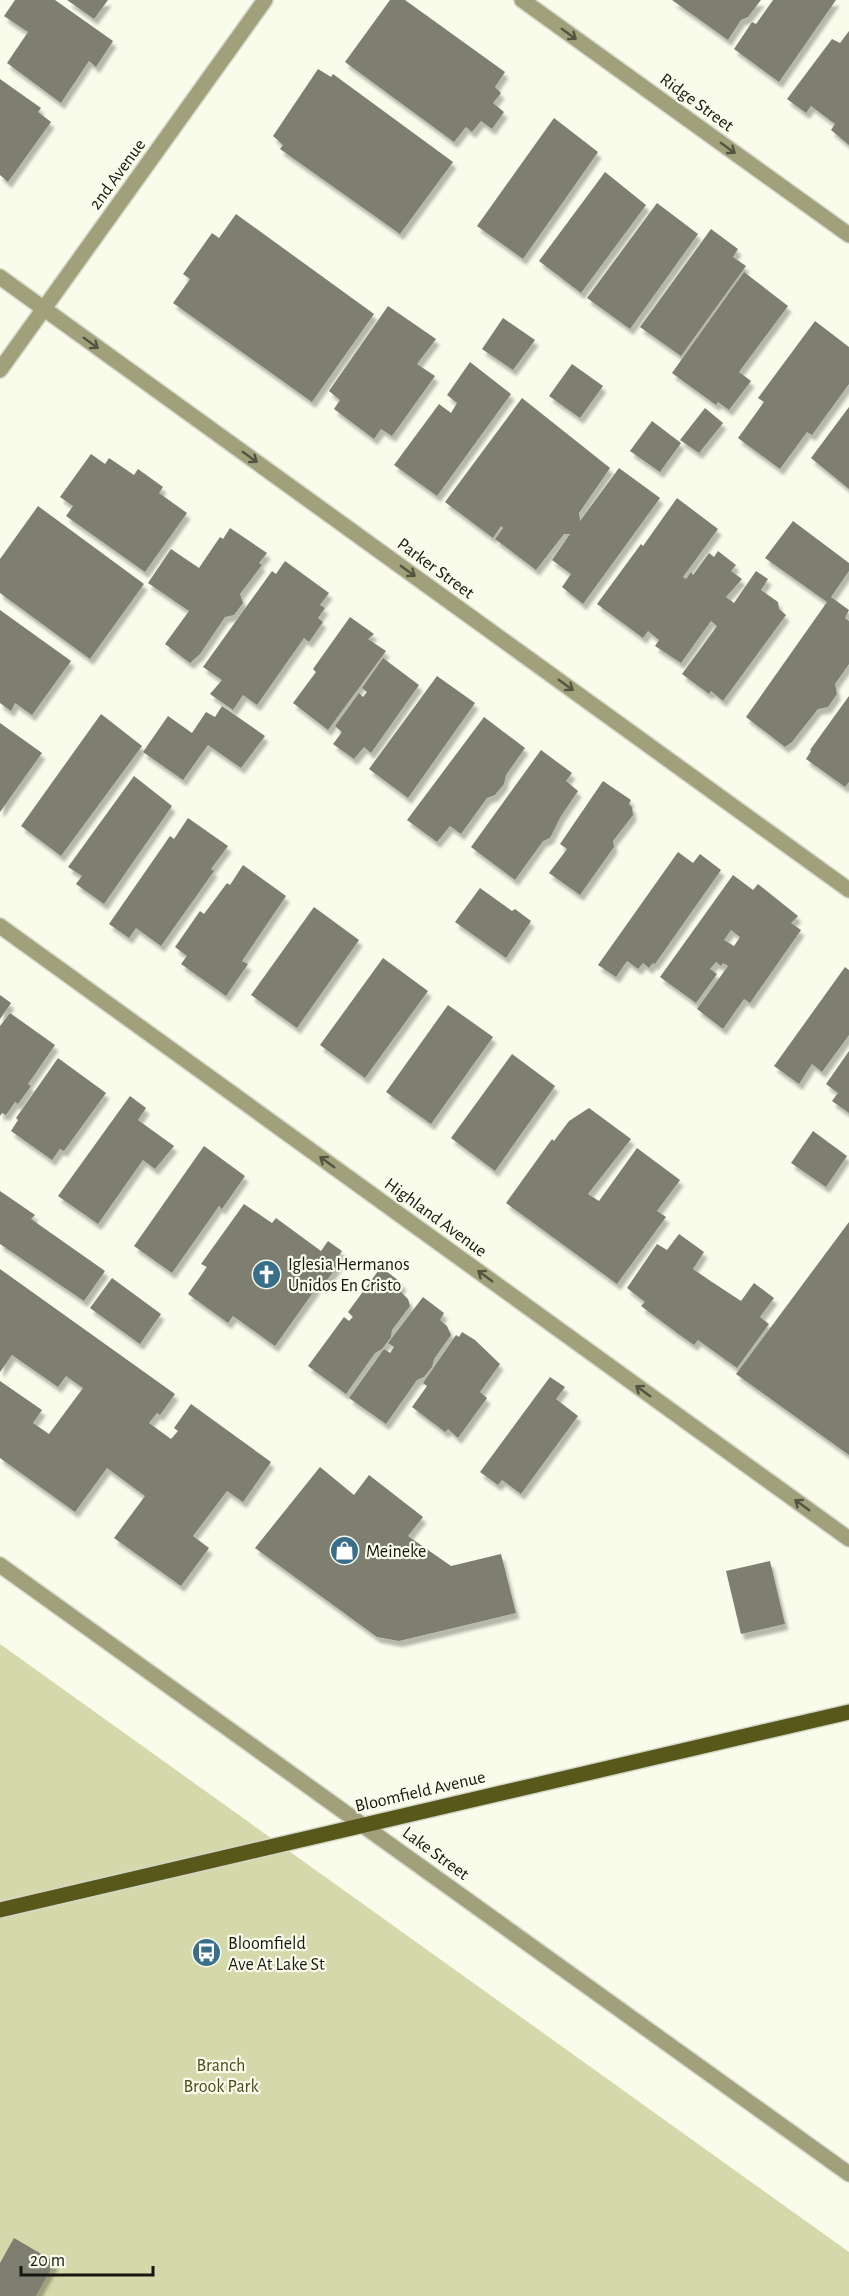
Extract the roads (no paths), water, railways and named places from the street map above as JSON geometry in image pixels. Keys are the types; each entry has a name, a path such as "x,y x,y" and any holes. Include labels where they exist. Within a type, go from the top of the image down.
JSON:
{"main road":[{"name":"Bloomfield Avenue","path":"0,1910 849,1712"}],"street":[{"name":"2nd Avenue","path":"0,370 265,0"},
{"name":"Ridge Street","path":"522,0 849,235"},
{"name":"Parker Street","path":"0,277 849,890"},
{"name":"Highland Avenue","path":"0,926 849,1539"},
{"name":"Lake Street","path":"0,1565 849,2174"}],"place":[{"name":"Iglesia Hermanos Unidos En Cristo","path":"267,1274"},
{"name":"Meineke","path":"345,1551"},
{"name":"Bloomfield Ave At Lake St","path":"207,1953"}],"park label":[{"name":"Branch Brook Park","path":"221,2075"}]}
